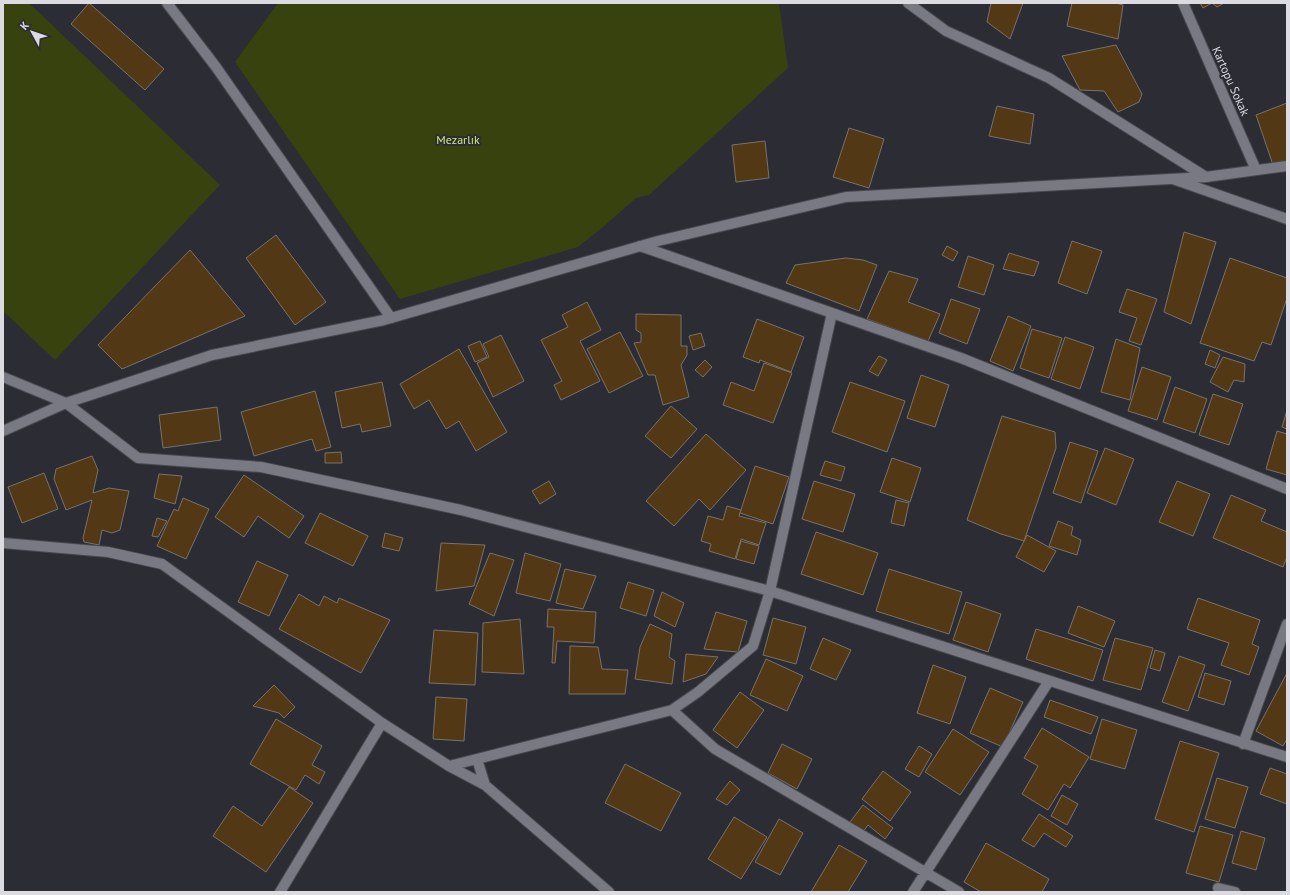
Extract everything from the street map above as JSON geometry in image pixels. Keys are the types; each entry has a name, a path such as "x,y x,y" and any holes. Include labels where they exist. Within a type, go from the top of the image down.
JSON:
{"street":[{"path":"167,3 216,67 391,318"},
{"path":"908,3 946,31 1049,78 1206,177"},
{"name":"Kartopu Sokak","path":"1183,3 1256,170"},
{"path":"3,431 66,403 212,355 391,318 640,246 846,197 1206,177 1287,166"},
{"path":"1174,179 1287,219"},
{"path":"640,246 961,358 1287,489"},
{"path":"449,766 672,710 698,692 753,646 770,591 832,313"},
{"path":"3,378 66,403 138,458 261,467 461,510 770,591 1287,757"},
{"path":"3,543 108,552 162,564 382,723 449,766 485,785 609,892"},
{"path":"1243,744 1287,624"},
{"path":"913,892 1049,681"},
{"path":"672,710 715,749 959,892"},
{"path":"280,892 382,723"},
{"path":"477,759 485,785"},
{"path":"1218,888 1235,892"}],"green space":[{"path":"3,3 29,3 220,185 55,360 3,311"},
{"name":"Mezarlık","path":"278,3 779,3 788,68 649,195 636,198 578,247 400,299 235,62"}],"building":[{"path":"89,3 164,69 145,90 71,24"},
{"path":"991,3 1023,3 1010,39 987,22"},
{"path":"1072,3 1116,3 1123,5 1118,39 1067,26"},
{"path":"1200,3 1212,3 1203,8"},
{"path":"1212,3 1224,3 1217,7"},
{"path":"1116,45 1142,94 1139,102 1118,112 1104,91 1080,90 1062,56"},
{"path":"1287,103 1287,161 1273,165 1256,115"},
{"path":"997,106 1034,114 1030,144 989,136"},
{"path":"849,128 884,139 869,188 833,177"},
{"path":"765,141 769,178 736,182 732,145"},
{"path":"1184,232 1216,242 1191,324 1164,312"},
{"path":"276,235 326,302 295,325 246,258"},
{"path":"1072,241 1102,251 1087,294 1058,283"},
{"path":"947,246 958,252 953,261 942,255"},
{"path":"190,250 245,316 122,369 98,345"},
{"path":"1009,253 1039,262 1034,276 1003,269"},
{"path":"968,256 994,265 984,295 958,287"},
{"path":"846,258 863,260 877,265 859,311 786,283 795,265"},
{"path":"1230,258 1287,278 1287,298 1271,345 1262,342 1254,361 1200,343"},
{"path":"889,271 918,279 908,302 940,314 928,341 867,319"},
{"path":"1127,289 1157,299 1141,345 1129,341 1137,318 1119,312"},
{"path":"951,299 980,309 967,344 939,333"},
{"path":"587,302 601,330 580,341 600,381 561,400 554,385 562,381 541,340 568,327 562,315"},
{"path":"636,314 681,315 681,346 687,346 687,355 681,365 689,397 663,405 655,375 648,375 634,343 641,342 641,333 636,330"},
{"path":"1008,316 1031,326 1013,371 990,361"},
{"path":"757,319 804,337 791,372 760,360 759,363 743,357"},
{"path":"1032,329 1062,338 1049,378 1020,368"},
{"path":"620,332 643,376 609,393 587,349"},
{"path":"701,333 705,346 693,350 689,336"},
{"path":"501,335 524,381 493,397 477,363 489,357 483,344"},
{"path":"1065,337 1094,347 1080,389 1051,379"},
{"path":"1116,339 1140,348 1130,400 1101,392"},
{"path":"480,341 487,357 475,362 468,346"},
{"path":"459,349 507,432 476,451 459,421 446,429 429,400 414,409 400,384"},
{"path":"1210,350 1220,355 1215,368 1205,364"},
{"path":"879,356 887,360 878,376 869,371"},
{"path":"1223,357 1245,364 1244,382 1234,380 1228,392 1210,382"},
{"path":"705,360 712,367 703,377 695,370"},
{"path":"764,363 792,373 773,423 723,405 731,382 754,391"},
{"path":"1142,367 1171,377 1157,420 1128,411"},
{"path":"921,375 949,385 935,427 907,418"},
{"path":"382,382 391,426 362,432 360,424 342,428 335,392"},
{"path":"850,382 905,401 887,452 832,432"},
{"path":"1175,387 1207,399 1195,433 1163,422"},
{"path":"315,391 331,447 316,451 312,439 254,456 241,412"},
{"path":"1213,394 1243,404 1229,445 1199,435"},
{"path":"671,406 697,429 671,458 645,436"},
{"path":"217,407 221,440 163,448 159,415"},
{"path":"1287,410 1287,429 1282,427"},
{"path":"1002,416 1055,432 1056,448 1024,541 1001,534 967,520"},
{"path":"1277,431 1287,434 1287,475 1266,469"},
{"path":"706,434 746,470 710,510 699,499 674,526 646,501"},
{"path":"1070,442 1098,451 1081,503 1053,493"},
{"path":"1105,448 1134,459 1116,505 1087,493"},
{"path":"341,452 342,463 325,463 325,453"},
{"path":"92,456 98,470 93,493 109,488 129,491 120,530 112,533 102,530 99,545 84,542 83,538 92,500 66,510 54,479 56,469"},
{"path":"892,458 921,468 910,502 880,492"},
{"path":"825,461 845,467 841,481 820,475"},
{"path":"755,466 789,477 773,524 740,513"},
{"path":"44,473 58,509 22,523 8,487"},
{"path":"159,474 182,476 175,504 154,498"},
{"path":"244,475 304,516 289,538 258,516 244,537 215,517"},
{"path":"549,481 556,494 540,504 532,491"},
{"path":"814,481 855,494 843,532 802,519"},
{"path":"1177,481 1210,494 1193,536 1159,522"},
{"path":"1231,495 1266,510 1261,521 1287,532 1287,557 1283,567 1213,538"},
{"path":"183,498 209,509 186,559 157,546 174,509 178,511"},
{"path":"896,500 909,503 904,526 891,523"},
{"path":"727,506 741,510 739,516 766,523 759,545 741,539 735,559 709,551 711,544 701,541 708,516 723,520"},
{"path":"320,513 368,536 353,566 305,543"},
{"path":"157,518 167,521 158,537 152,536"},
{"path":"1058,521 1073,527 1071,535 1081,540 1077,555 1049,546"},
{"path":"816,532 878,553 863,595 801,574"},
{"path":"385,533 403,538 399,551 382,547"},
{"path":"1027,535 1056,551 1044,572 1016,557"},
{"path":"741,541 759,546 754,564 736,559"},
{"path":"441,543 485,545 474,586 436,591"},
{"path":"490,553 514,560 494,616 469,604"},
{"path":"525,553 561,564 550,601 516,593"},
{"path":"257,561 288,575 269,616 238,602"},
{"path":"565,569 596,576 583,609 556,603"},
{"path":"889,569 962,592 949,634 876,611"},
{"path":"628,582 654,590 646,616 620,608"},
{"path":"662,592 684,603 675,627 654,616"},
{"path":"299,594 319,606 324,596 337,603 339,598 390,620 361,673 279,629"},
{"path":"1198,598 1260,620 1252,644 1259,647 1249,675 1221,665 1229,643 1187,629"},
{"path":"966,602 1001,614 988,652 953,640"},
{"path":"1078,606 1115,621 1104,647 1068,633"},
{"path":"548,609 596,612 594,643 557,641 555,663 552,663 554,627 547,627"},
{"path":"716,612 747,621 738,652 704,649"},
{"path":"773,618 806,627 796,664 763,655"},
{"path":"520,619 524,674 482,672 483,623"},
{"path":"650,624 672,634 669,657 675,661 672,684 635,679 640,647"},
{"path":"1036,629 1103,650 1093,681 1026,659"},
{"path":"434,630 478,633 475,685 429,683"},
{"path":"823,638 851,650 836,680 810,669"},
{"path":"1115,638 1153,648 1141,690 1103,680"},
{"path":"570,646 598,647 602,669 628,670 625,694 569,694"},
{"path":"1155,650 1165,653 1160,671 1150,668"},
{"path":"686,654 718,657 706,674 683,682"},
{"path":"1179,656 1205,665 1188,711 1162,702"},
{"path":"766,659 803,676 787,711 750,695"},
{"path":"933,665 966,677 950,724 917,713"},
{"path":"1205,673 1231,681 1224,705 1198,697"},
{"path":"1287,673 1287,739 1283,746 1256,731"},
{"path":"274,685 295,707 284,718 279,713 253,706"},
{"path":"990,688 1023,702 1003,747 970,733"},
{"path":"740,692 764,710 737,748 713,730"},
{"path":"436,697 467,699 464,741 433,739"},
{"path":"1050,700 1098,717 1091,734 1044,717"},
{"path":"276,719 322,746 312,765 325,772 319,784 305,775 296,790 250,764"},
{"path":"1102,719 1137,730 1125,769 1090,759"},
{"path":"1042,728 1089,757 1070,788 1064,784 1048,810 1022,794 1038,766 1024,758"},
{"path":"953,729 989,752 960,795 925,772"},
{"path":"1180,741 1219,753 1194,832 1155,819"},
{"path":"782,744 812,759 797,789 768,773"},
{"path":"919,746 932,754 919,777 905,769"},
{"path":"625,764 681,793 661,831 605,803"},
{"path":"1270,768 1287,774 1287,804 1260,794"},
{"path":"883,771 911,792 890,821 862,799"},
{"path":"1217,778 1248,787 1235,828 1205,819"},
{"path":"730,781 740,790 727,805 716,799"},
{"path":"289,787 313,803 266,872 213,836 233,806 262,826"},
{"path":"1062,795 1078,804 1067,825 1051,816"},
{"path":"863,805 893,828 885,839 868,825 863,832 850,822"},
{"path":"1039,814 1073,836 1066,847 1044,833 1034,847 1022,840"},
{"path":"734,817 767,837 741,879 708,859"},
{"path":"779,819 803,833 780,875 755,862"},
{"path":"1200,826 1233,835 1219,882 1186,873"},
{"path":"1241,831 1265,838 1256,870 1232,863"},
{"path":"986,843 1049,879 1042,892 981,892 964,882"},
{"path":"839,845 867,861 848,892 811,892"}]}
